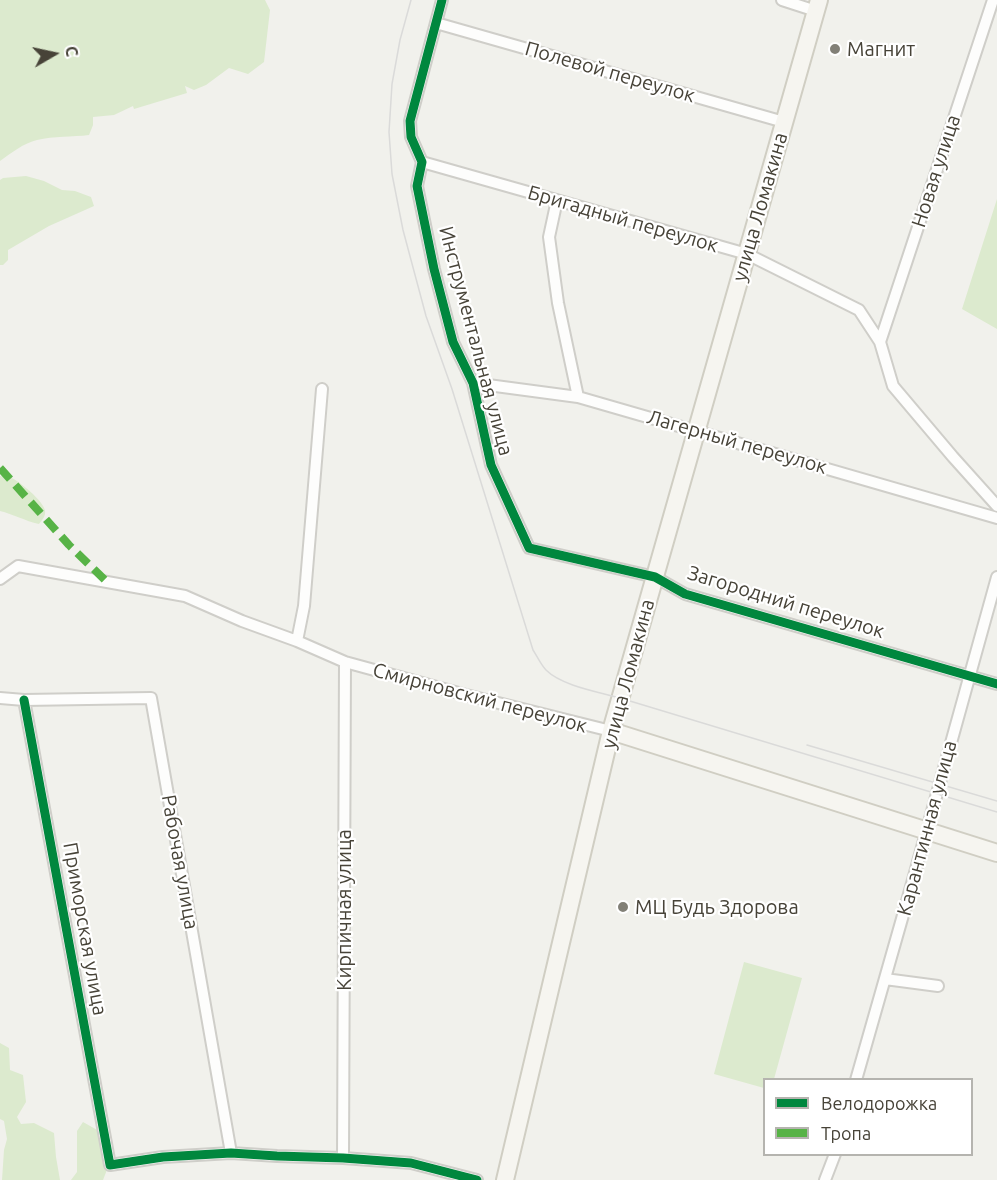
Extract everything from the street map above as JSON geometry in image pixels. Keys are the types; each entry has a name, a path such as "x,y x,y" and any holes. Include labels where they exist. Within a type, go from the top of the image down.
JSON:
{"main road":[{"name":"улица Ломакина","path":"505,1180 611,731 818,5"},
{"name":"Смирновский переулок","path":"611,731 997,853"}],"street":[{"name":"Инструментальная улица","path":"442,0 410,121 411,137 422,162 417,186 434,268 453,342 473,383 491,465 529,548"},
{"path":"782,0 818,5"},
{"name":"Новая улица","path":"880,342 993,0"},
{"name":"Полевой переулок","path":"436,23 784,122"},
{"name":"Бригадный переулок","path":"422,162 747,254 859,310 880,342 893,386 997,506"},
{"path":"557,200 549,237 558,303 578,397"},
{"name":"Лагерный переулок","path":"473,383 578,397 997,518"},
{"path":"297,641 304,606 322,389"},
{"name":"Загородний переулок","path":"529,548 655,577 685,594 997,684"},
{"name":"Смирновский переулок","path":"0,579 18,566 185,596 345,662 611,731"},
{"name":"Карантинная улица","path":"857,1078 997,577"},
{"name":"Кирпичная улица","path":"343,1158 345,662"},
{"path":"0,698 24,700"},
{"name":"Рабочая улица","path":"24,700 151,698 231,1153"},
{"name":"Приморская улица","path":"24,700 110,1166 163,1156 231,1153"},
{"path":"885,979 938,986"},
{"path":"231,1153 411,1163 477,1180"},
{"path":"825,1180 835,1156"}],"green space":[{"path":"0,0 265,0 270,10 264,62 248,74 229,68 206,85 194,90 185,86 187,93 134,109 133,106 114,115 93,117 89,135 32,141 0,161"},
{"path":"26,176 44,181 62,190 75,191 91,197 94,206 49,226 8,250 8,260 0,265 0,180"},
{"path":"997,199 997,329 962,309"},
{"path":"0,476 14,479 40,502 45,513 39,524 0,511"},
{"path":"744,962 802,978 774,1078 763,1078 763,1088 714,1074"},
{"path":"0,1043 9,1048 10,1070 23,1075 26,1102 17,1117 21,1124 34,1123 54,1133 60,1180 2,1180 7,1139 4,1121 0,1119"},
{"path":"83,1122 99,1131 110,1162 103,1180 71,1180 77,1172 77,1131"}],"tram line":[{"path":"411,0 400,40 392,84 389,132 392,174 403,230 426,316 452,389 533,650 542,666 553,676 581,688 997,812"},
{"path":"807,745 997,801"}],"marked path":[{"path":"0,468 69,545 106,581"}],"cycle path":[{"path":"442,0 410,121 411,137 422,162 417,186 434,269 453,342 473,383 491,465 529,548 655,577 685,594 997,684"},
{"path":"24,700 110,1165 163,1157 231,1153 411,1163 477,1180"}],"place":[{"name":"Магнит","path":"835,49"},
{"name":"МЦ Будь Здорова","path":"623,907"}]}
